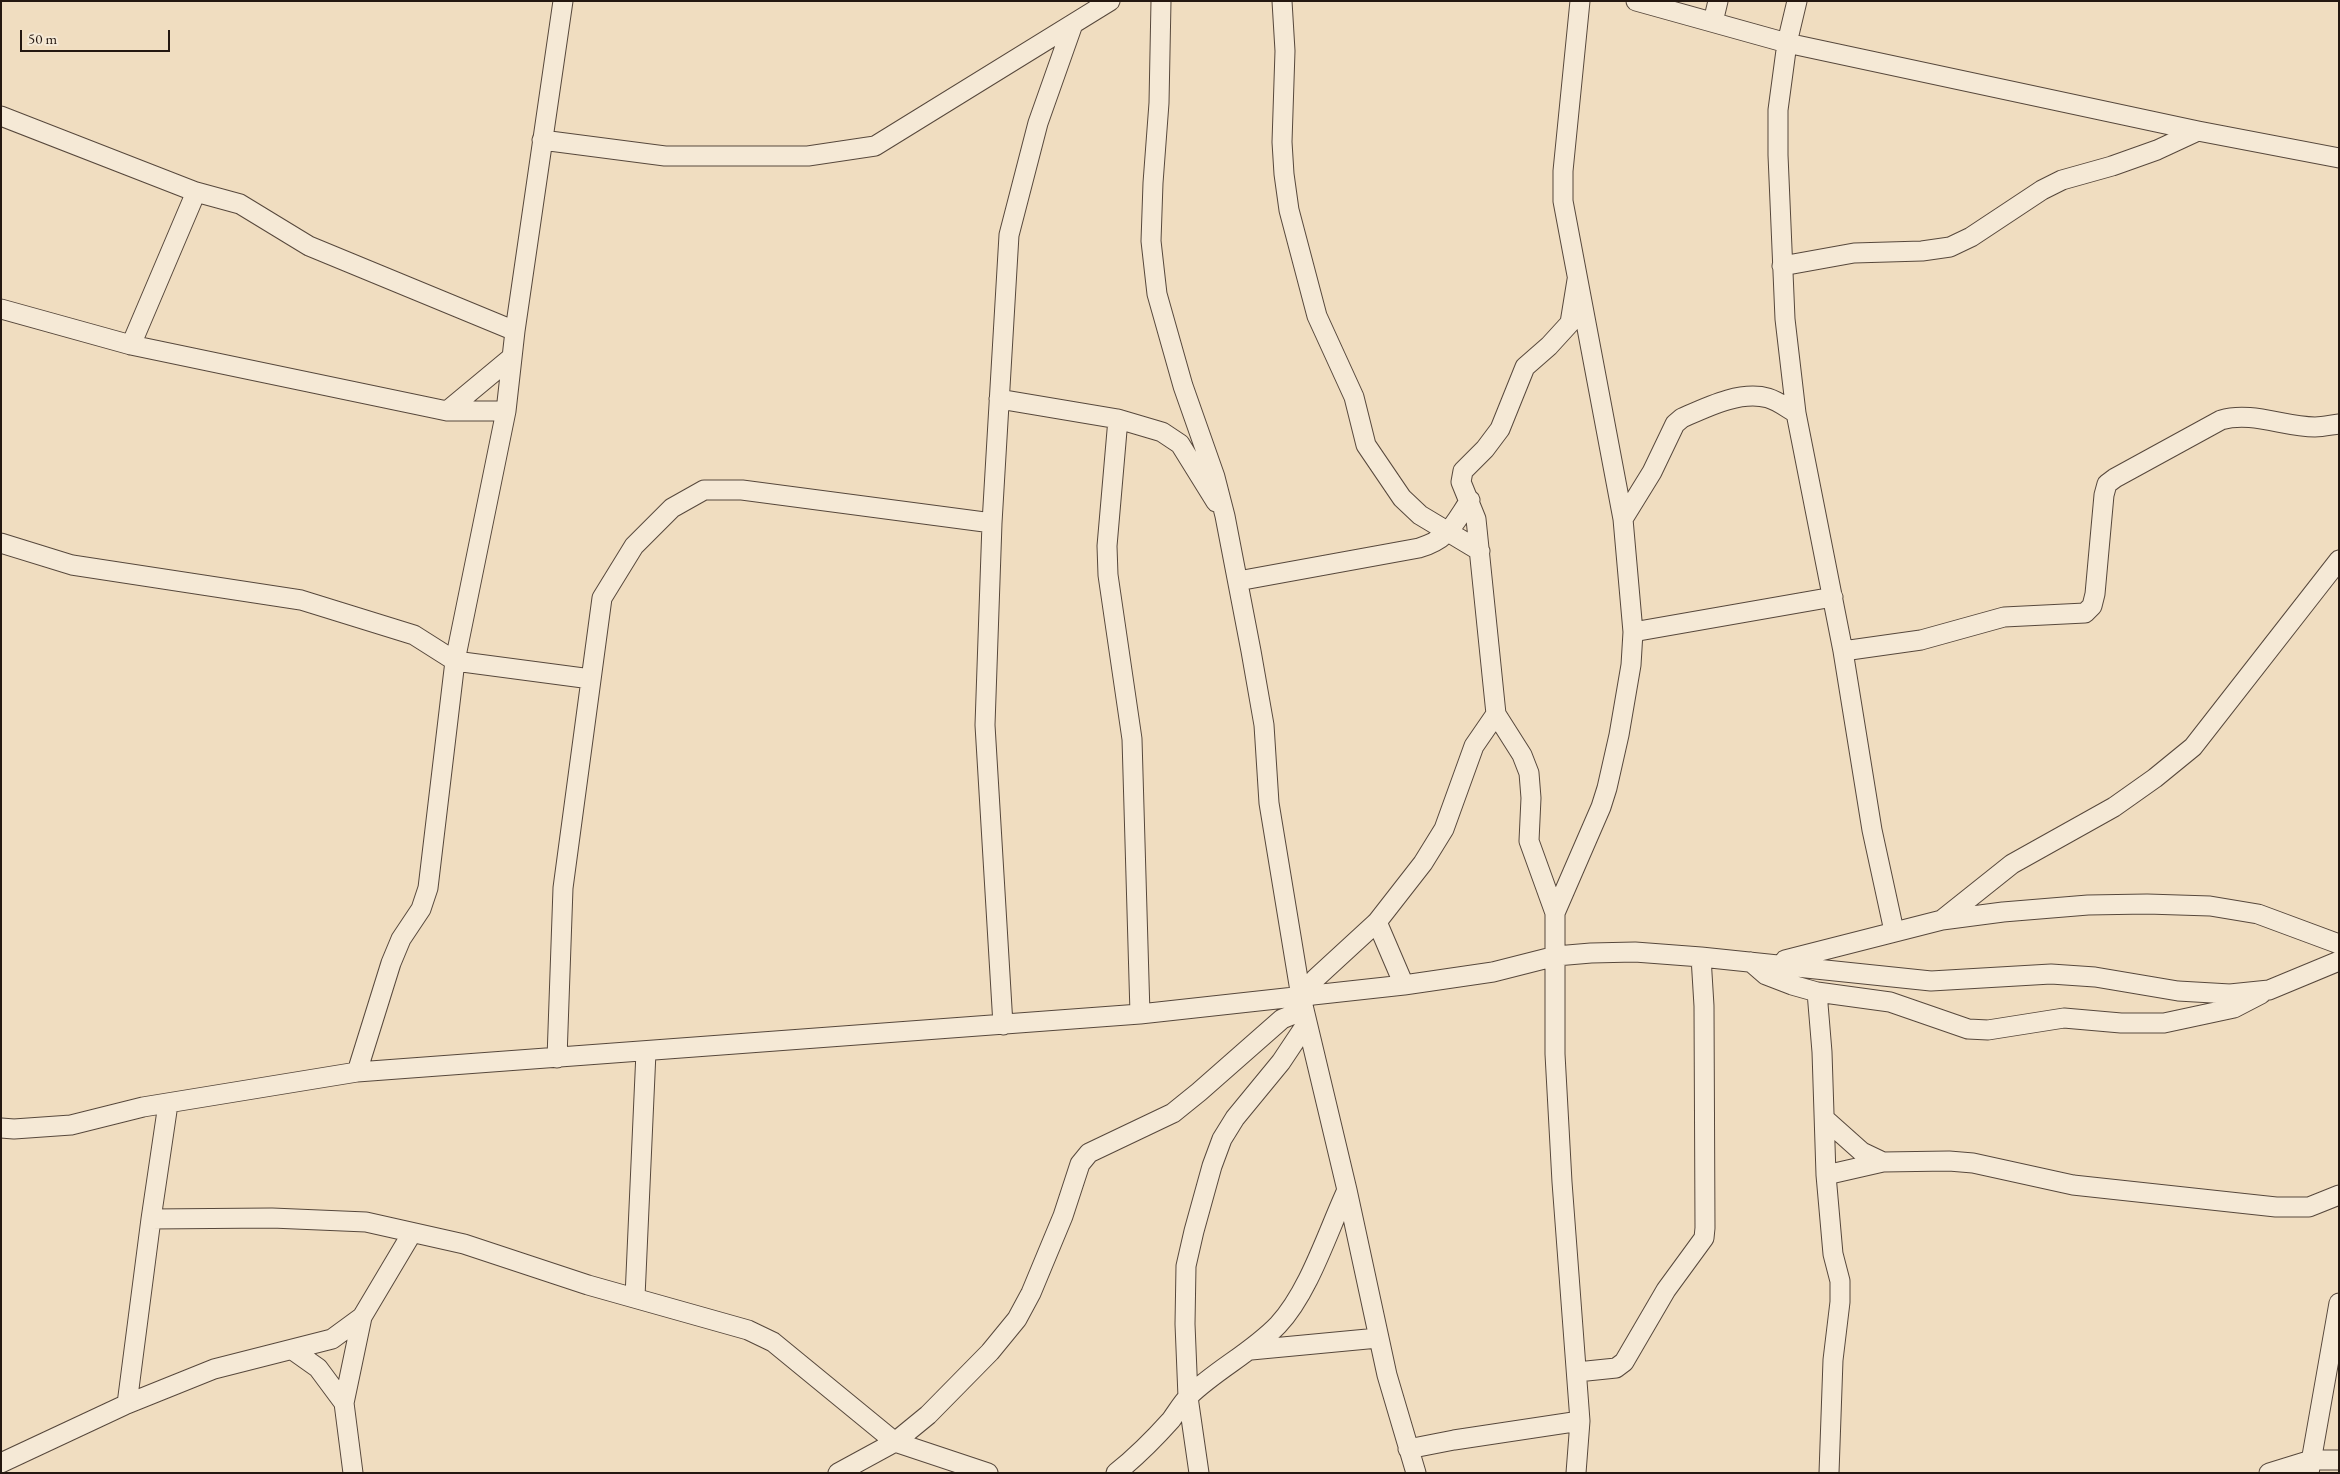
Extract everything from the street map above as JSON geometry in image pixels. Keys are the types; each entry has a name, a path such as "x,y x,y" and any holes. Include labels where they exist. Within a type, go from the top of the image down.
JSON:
{"street":[{"path":"357,1072 391,962 401,939 421,909 428,888 455,661 506,411 515,331 563,1"},
{"path":"542,140 666,156 808,156 875,146 1110,1"},
{"path":"1161,1 1160,103 1153,183 1151,241 1157,294 1183,386 1215,477 1225,516 1264,725 1269,803 1306,1007 1378,1338 1416,1473"},
{"path":"1282,1 1285,51 1282,142 1284,174 1289,210 1317,316 1354,397 1366,444 1402,498 1420,516 1480,551"},
{"path":"1555,913 1601,807 1607,788 1619,735 1631,665 1633,632 1623,519 1591,340 1577,280 1563,201 1563,171 1580,1"},
{"path":"1636,1 1787,43 2339,158"},
{"path":"1713,22 1718,1"},
{"path":"1797,1 1787,43 1778,110 1782,266 1796,413 1844,651 1872,830 1894,931"},
{"path":"1003,1026 985,725 992,523 1009,235 1038,123 1073,24"},
{"path":"1,116 196,192 240,204 309,246 515,331"},
{"path":"1782,266 1854,253 1922,251 1950,247 1971,237 2042,190 2062,180 2112,166 2157,150 2198,130"},
{"path":"131,345 196,192"},
{"path":"1576,1473 1580,1421 1562,1182 1556,1073 1555,913 1529,841 1531,798 1528,772 1522,755 1496,714 1476,519 1470,500 1461,482 1463,471 1485,449 1500,429 1525,367 1549,346 1570,323 1577,280"},
{"path":"3,314 131,345 447,410 506,411"},
{"path":"447,410 512,358"},
{"path":"1623,519 1652,472 1675,424 1682,418 1738,397 1751,396 1769,398 1796,413"},
{"path":"999,399 1118,419 1162,432 1180,444 1225,516"},
{"path":"1844,651 1921,640 2004,617 2044,613 2085,613 2092,606 2095,594 2104,495 2108,484 2115,478 2221,420 2249,418 2315,427 2339,424"},
{"path":"1118,419 1107,546 1132,739 1140,1014"},
{"path":"557,1058 563,888 602,598 634,546 672,508 704,490 742,490 992,523"},
{"path":"1238,580 1419,548 1437,542 1448,532 1470,500"},
{"path":"1,543 72,564 301,600 414,635 455,661 591,679"},
{"path":"1942,920 2012,864 2114,807 2155,778 2193,747 2339,560"},
{"path":"1633,632 1833,596"},
{"path":"1199,1473 1188,1397 1184,1296 1186,1266 1212,1166 1222,1139 1235,1118 1281,1062 1306,1007 1315,979 1378,922 1423,863 1444,828 1474,746 1496,714"},
{"path":"1771,964 1942,920 2003,912 2088,905 2210,906 2258,914 2339,944"},
{"path":"1378,922 1404,985"},
{"path":"1,1128 14,1129 71,1125 143,1107 357,1072 1003,1026 1140,1014 1306,1007 1404,985 1493,972 1556,956 1635,952 1750,961 1931,981 2051,974 2095,977 2178,991 2230,994 2269,990"},
{"path":"1577,1372 1616,1368 1624,1362 1666,1290 1704,1238 1704,1006 1701,957"},
{"path":"1750,961 1766,975 1817,992 1890,1002 1968,1029 1988,1030 2064,1018 2121,1023 2164,1023 2234,1008 2269,990 2339,962"},
{"path":"1817,992 1825,1119 1826,1175 1833,1254 1840,1281 1840,1302 1833,1360 1829,1473"},
{"path":"838,1473 895,1442 935,1408 990,1352 1018,1319 1031,1294 1063,1216 1080,1164 1090,1153 1173,1113 1282,1019 1306,1007"},
{"path":"635,1297 646,1052"},
{"path":"127,1404 168,1104"},
{"path":"1825,1119 1862,1152 1883,1162"},
{"path":"1826,1175 1883,1162 1934,1160 1957,1162 2073,1185 2276,1207 2310,1207 2339,1195"},
{"path":"1116,1473 1134,1459 1172,1418 1188,1397 1211,1377 1252,1350 1293,1306 1347,1190"},
{"path":"151,1219 366,1222 464,1244 588,1285 748,1330 773,1342 895,1442 988,1473"},
{"path":"353,1473 344,1403 362,1317 412,1233"},
{"path":"2310,1466 2333,1379 2339,1303"},
{"path":"1,1463 127,1404 214,1369 294,1351 332,1340 362,1317"},
{"path":"1252,1350 1378,1338"},
{"path":"294,1351 318,1368 344,1403"},
{"path":"1408,1449 1472,1437 1580,1421"},
{"path":"2269,1473 2339,1460"}]}
